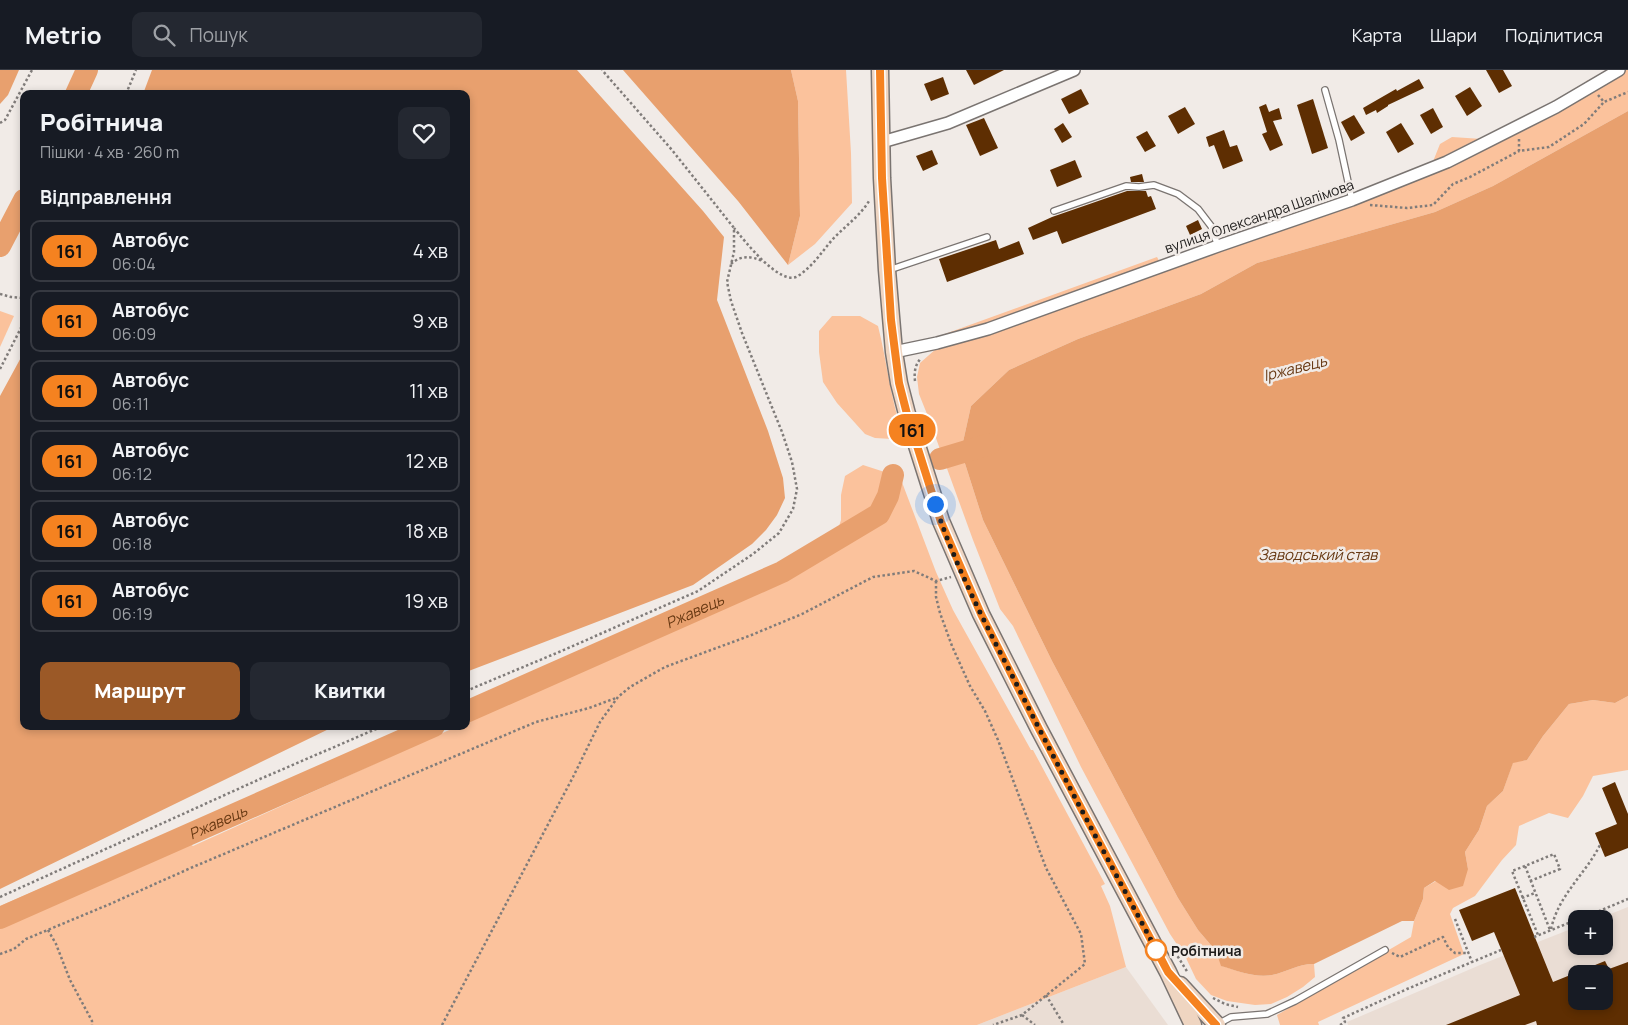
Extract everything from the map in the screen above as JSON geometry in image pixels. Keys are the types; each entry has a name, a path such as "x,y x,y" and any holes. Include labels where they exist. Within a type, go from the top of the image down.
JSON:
{"main road":[{"path":"880,70 887,270 894,352 907,414 941,522 981,614 1044,738 1168,972 1193,1025"},
{"path":"1168,972 1217,1025"}],"street":[{"path":"882,142 948,123 1074,70"},
{"name":"вулиця Олександра Шалімова","path":"894,352 937,344 988,329 1352,200 1446,162 1556,107 1619,70"}],"lane":[{"path":"1326,90 1340,140 1352,200"},
{"path":"1054,211 1126,186 1154,185 1178,194 1198,209 1211,226 1218,246"},
{"path":"887,270 987,237"},
{"path":"1217,1025 1231,1017 1267,1014 1295,1001 1385,950"}],"path":[{"path":"21,90 32,70"},
{"path":"128,90 136,70"},
{"path":"602,70 672,150 734,228 764,262 777,273 788,278 796,278 815,262 833,240 866,207"},
{"path":"0,123 5,120 20,92"},
{"path":"1352,200 1356,203 1407,208 1433,205 1452,184 1470,177 1519,151 1549,147 1584,124 1604,102 1628,92"},
{"path":"1600,98 1604,102"},
{"path":"1519,126 1519,151"},
{"path":"470,689 698,591 753,554 779,533 793,509 797,489 792,462 730,301 727,282 734,252 734,228"},
{"path":"731,265 737,259 746,257 764,262"},
{"path":"0,294 20,298"},
{"path":"0,369 20,330"},
{"path":"915,388 914,374 916,363 937,344"},
{"path":"442,1025 574,777 600,722 618,697 630,687 665,667 750,636 802,614 873,577 914,571 936,581 936,597 952,646 998,740 1046,868 1081,934 1085,964 1022,1015 994,1025"},
{"path":"0,954 14,949 26,940 48,930 253,840 536,722 589,708 618,697"},
{"path":"0,897 260,779 374,730"},
{"path":"1550,930 1554,915 1562,900 1600,845"},
{"path":"1530,880 1560,869 1554,854 1512,871 1536,936 1568,923"},
{"path":"1524,866 1550,930"},
{"path":"1522,898 1535,893"},
{"path":"1600,910 1628,899"},
{"path":"1455,919 1472,962"},
{"path":"48,930 56,944 70,980 92,1021 92,1025"},
{"path":"1385,950 1400,958 1443,937 1448,947 1455,953 1469,953"},
{"path":"1174,949 1190,975"},
{"path":"1340,1025 1345,1022 1343,1018 1501,950"},
{"path":"1046,994 1064,1025"},
{"path":"1209,995 1225,1004 1243,1007"},
{"path":"1022,1015 1035,1025"}],"shaded area":[{"path":"791,70 846,70 852,203 815,244 788,265 800,216 798,101"},
{"path":"1610,70 1628,70 1628,111 1493,186 1435,212 1257,263 1201,294 1078,339 1009,370 971,406 961,451 983,520 1052,661 1178,898 1198,930 1216,951 1222,966 1247,974 1266,976 1302,965 1314,964 1315,977 1287,997 1271,1004 1255,1005 1227,1001 1211,995 1196,979 1186,958 1170,934 1081,767 1013,626 1000,609 919,394 917,377 920,363 937,348 942,335 1157,257 1165,272 1220,250 1269,234 1432,164 1440,144 1452,137 1482,139 1523,128 1549,117 1554,103 1562,96 1572,102 1589,92 1586,81 1597,78"},
{"path":"0,311 14,316 0,347"},
{"path":"832,316 860,316 878,326 894,405 902,431 892,439 875,438 865,434 837,403 823,382 819,352 819,331"},
{"path":"863,465 900,477 936,572 953,610 1031,750 1033,750 1105,884 1101,886 1110,906 1126,967 977,1025 0,1025 0,906 173,831 193,846 449,730 470,730 470,721 746,592 795,562 834,542 841,520 841,495 845,476"},
{"path":"1628,696 1628,770 1593,776 1583,796 1568,818 1549,813 1519,826 1516,845 1502,860 1475,896 1453,908 1450,914 1464,954 1318,1022 1319,1025 1280,1025 1277,1015 1411,937 1414,921 1423,899 1424,888 1436,881 1468,869 1465,852 1479,830 1487,806 1503,791 1513,762 1527,760 1543,736 1569,704 1593,700 1615,703"},
{"path":"1628,907 1628,1025 1348,1025 1347,1022 1480,965 1568,930 1568,955 1613,955 1613,913"},
{"path":"1126,967 1168,1025 977,1025"}],"water":[{"path":"0,70 19,70 8,95 0,104"},
{"path":"152,70 577,70 724,237 717,300 768,431 783,478 785,498 777,515 752,544 693,585 470,670 470,90 144,90"},
{"path":"623,70 791,70 798,101 800,216 788,265 738,201"},
{"name":"Заводський став","path":"1628,111 1628,696 1615,703 1593,700 1569,704 1543,736 1527,760 1513,763 1503,791 1487,806 1479,830 1465,852 1468,869 1463,886 1449,890 1435,881 1424,888 1423,899 1414,921 1402,921 1314,964 1302,965 1277,974 1266,976 1253,975 1221,966 1216,951 1198,930 1178,898 1052,661 983,520 961,451 971,406 1009,370 1078,339 1201,294 1257,263 1435,212 1493,186"},
{"path":"20,359 20,730 327,730 0,889 0,396"}],"building":[{"path":"966,70 1004,70 974,85"},
{"path":"1486,70 1503,70 1512,86 1499,93"},
{"path":"943,77 949,94 931,101 924,84"},
{"path":"1419,79 1424,88 1388,105 1377,113 1376,110 1366,115 1363,108 1396,89 1397,91"},
{"path":"1470,87 1482,106 1467,116 1455,96"},
{"path":"1081,89 1089,104 1069,114 1061,99"},
{"path":"1313,99 1328,148 1312,154 1297,105"},
{"path":"1266,104 1269,112 1279,108 1282,119 1273,121 1283,145 1270,151 1262,134 1267,132 1259,107"},
{"path":"1185,107 1195,124 1178,134 1168,116"},
{"path":"1433,108 1443,127 1431,134 1420,115"},
{"path":"1354,115 1365,133 1351,141 1341,122"},
{"path":"984,118 998,148 980,156 966,125"},
{"path":"1063,123 1072,137 1062,143 1054,129"},
{"path":"1401,123 1414,144 1398,153 1386,132"},
{"path":"1224,130 1230,147 1237,145 1243,161 1223,169 1214,145 1209,147 1206,137"},
{"path":"1147,131 1156,146 1145,152 1136,137"},
{"path":"932,150 938,164 923,171 916,156"},
{"path":"1075,160 1082,177 1057,187 1050,170"},
{"path":"1142,174 1144,182 1131,182 1130,177"},
{"path":"1127,191 1146,191 1148,197 1151,196 1156,209 1062,244 1057,231 1033,240 1028,228 1052,217"},
{"path":"1198,220 1202,229 1190,235 1186,226"},
{"path":"996,240 999,249 1019,241 1024,254 947,282 939,259"},
{"path":"1615,782 1628,814 1628,848 1605,857 1595,833 1617,824 1602,788"},
{"path":"1515,888 1553,982 1568,976 1568,1010 1613,1010 1613,968 1628,962 1628,1025 1537,1025 1536,1021 1525,1025 1446,1025 1520,995 1494,932 1472,941 1459,910"},
{"path":"1605,961 1607,965 1595,965"}],"waterway":[{"path":"78,90 87,70"},
{"path":"0,246 20,208"},
{"name":"Іржавець","path":"940,459 990,444"},
{"name":"Ржавець","path":"470,710 782,572 879,514 888,496 893,475"},
{"name":"Ржавець","path":"0,918 425,730"}],"bus line":[{"name":"161","path":"880,70 883,196 894,352 907,414 941,522 981,614 1039,729 1168,972 1216,1025"}],"place":[{"name":"Робітнича","path":"1156,950"}],"route":[{"path":"935,504 981,614 1039,729 1159,955 1156,950"}]}
